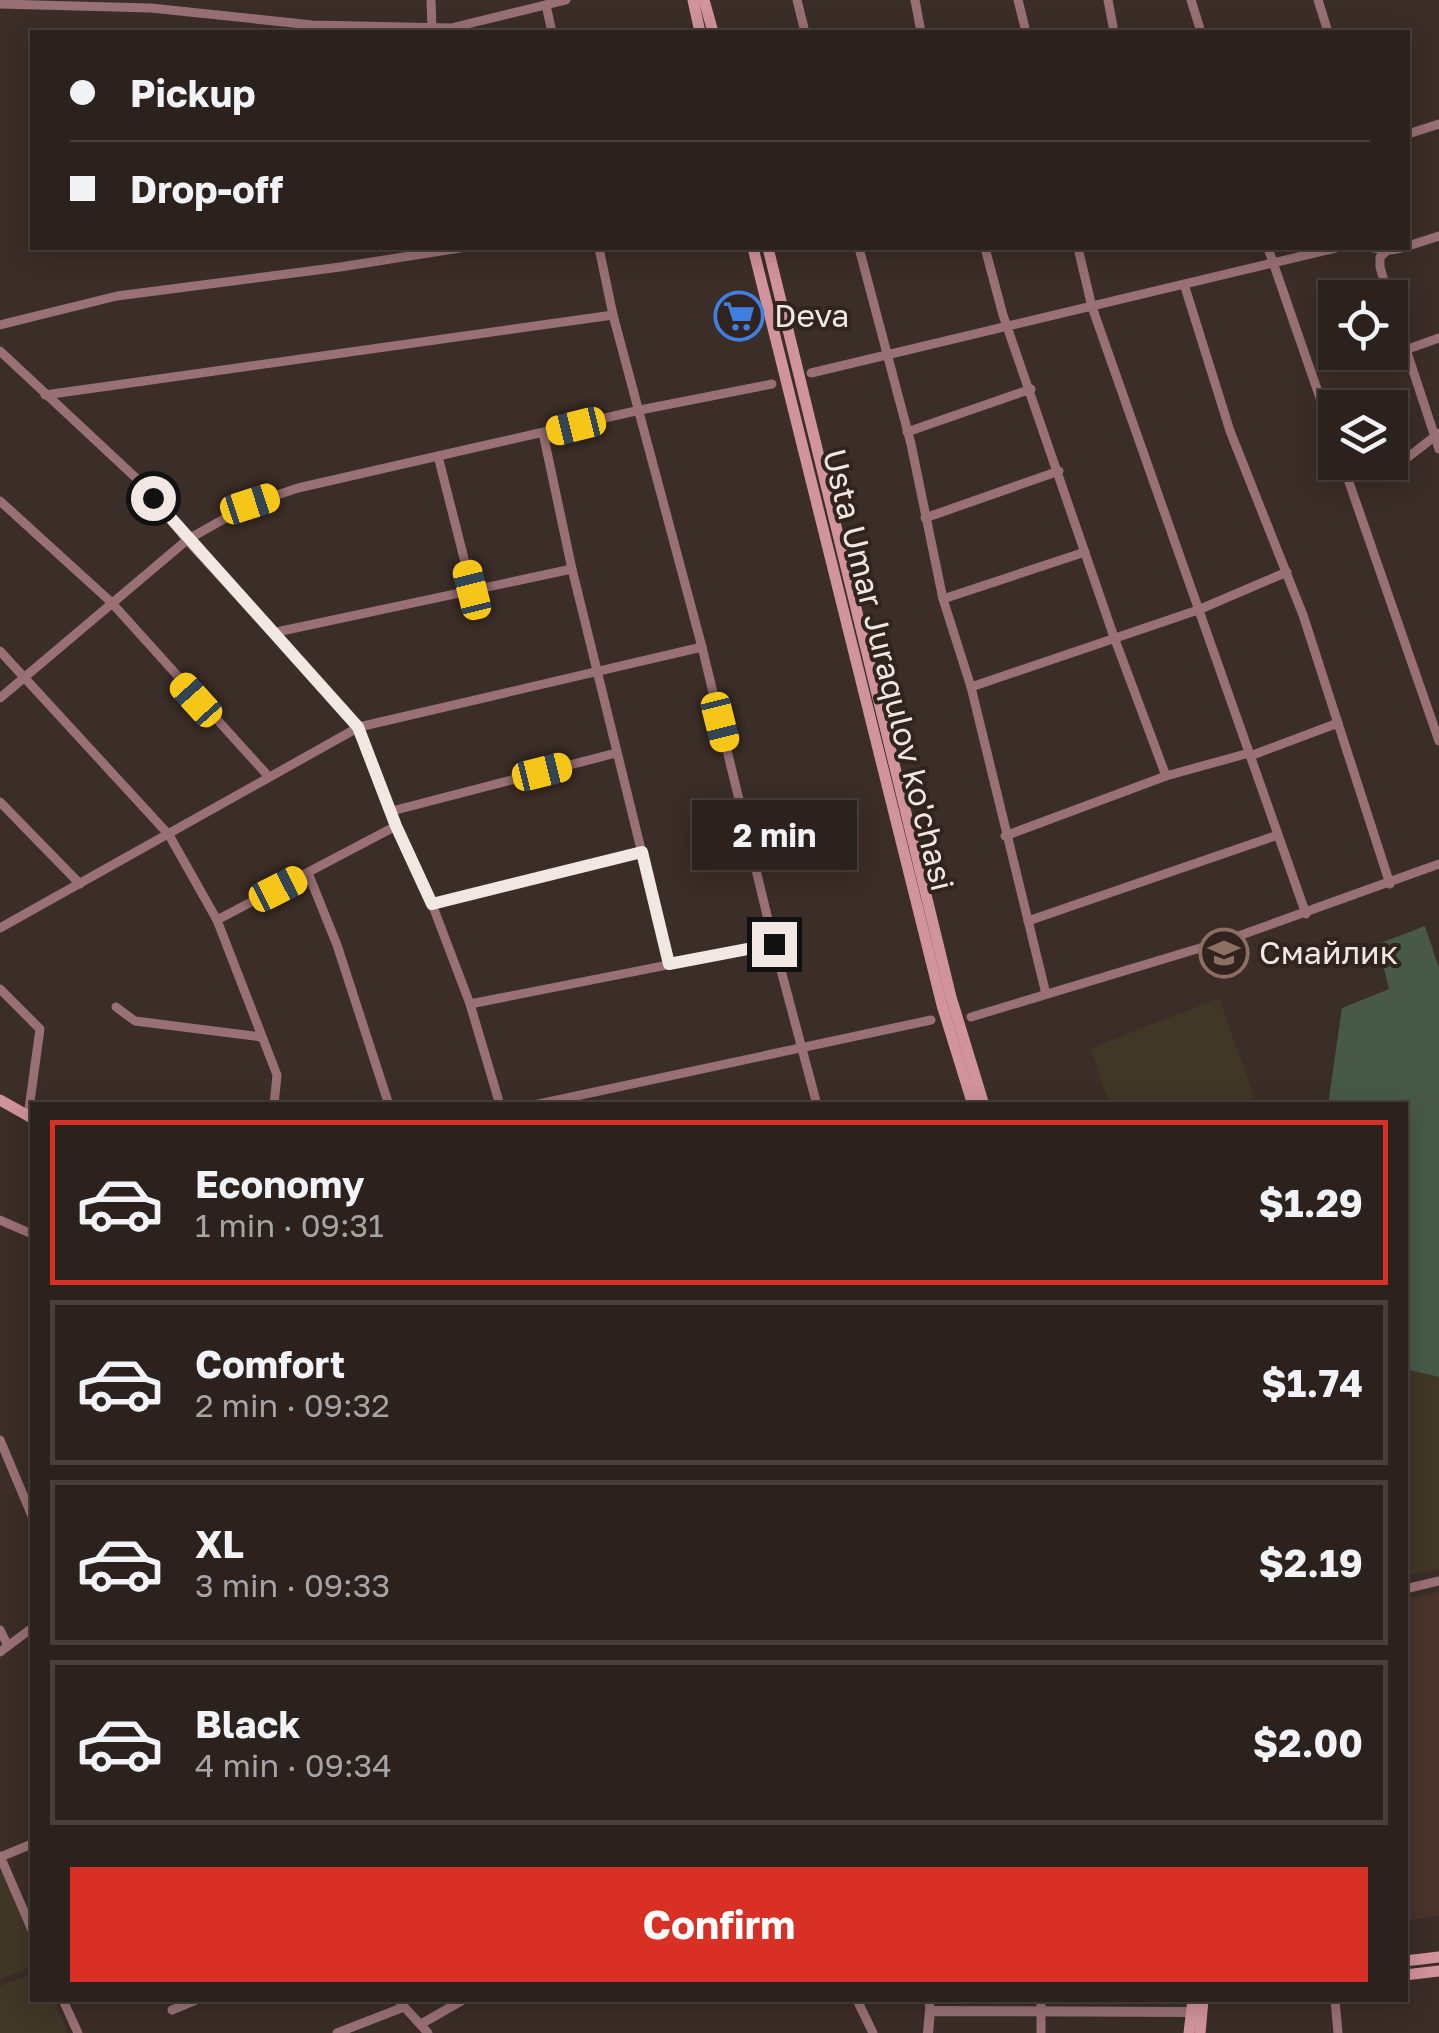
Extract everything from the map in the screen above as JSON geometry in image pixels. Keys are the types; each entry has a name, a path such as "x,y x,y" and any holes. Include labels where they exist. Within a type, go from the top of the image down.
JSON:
{"main road":[{"path":"693,0 700,30"},
{"path":"704,0 712,30"},
{"name":"Usta Umar Juraqulov ko'chasi","path":"753,250 942,1005 973,1102"},
{"name":"Usta Umar Juraqulov ko'chasi","path":"768,250 951,997 983,1102"},
{"path":"0,1100 30,1117"},
{"path":"1408,1962 1439,1957"},
{"path":"1408,1975 1439,1971"},
{"path":"1200,2033 1204,2002"},
{"path":"1189,2033 1192,2006"}],"street":[{"path":"431,0 432,30"},
{"path":"0,4 157,5 312,25 432,30 566,0"},
{"path":"797,0 804,30"},
{"path":"915,0 921,30"},
{"path":"1018,0 1026,30"},
{"path":"1108,0 1114,30"},
{"path":"1190,0 1200,30"},
{"path":"1318,0 1327,30"},
{"path":"546,5 552,30"},
{"path":"1410,133 1439,124"},
{"path":"1410,244 1439,236"},
{"path":"0,325 117,296 448,250"},
{"path":"599,250 613,316 817,1102"},
{"path":"860,250 907,432 943,599 971,687 1046,994"},
{"path":"986,250 1006,324 1166,776"},
{"path":"1078,250 1092,307 1306,914"},
{"path":"1269,250 1318,393"},
{"path":"810,373 1327,250"},
{"path":"1384,280 1380,257 1393,250"},
{"path":"1184,284 1230,431 1287,572 1390,884"},
{"path":"46,394 613,316"},
{"path":"1408,349 1439,338"},
{"path":"0,351 136,478 187,540 358,727 470,1004 499,1102"},
{"path":"1408,360 1439,449"},
{"path":"0,698 187,540 250,504 298,488 772,384"},
{"path":"907,432 1031,390"},
{"path":"543,434 572,569 669,964"},
{"path":"1408,457 1424,448 1436,434"},
{"path":"438,456 472,590"},
{"path":"925,518 1058,471"},
{"path":"1348,480 1439,741"},
{"path":"0,500 111,602 269,777"},
{"path":"943,599 1085,552"},
{"path":"272,632 572,569"},
{"path":"971,687 1198,610 1287,572"},
{"path":"0,928 358,727 702,647"},
{"path":"0,650 169,835 217,920 277,1075 274,1102"},
{"path":"1005,836 1166,776 1249,754 1338,723"},
{"path":"392,811 616,753"},
{"path":"0,802 80,884"},
{"path":"217,920 396,826"},
{"path":"1028,922 1278,835"},
{"path":"432,904 642,852"},
{"path":"970,1017 1306,914 1439,864"},
{"path":"308,873 337,944 388,1102"},
{"path":"470,1004 774,944"},
{"path":"0,989 40,1029 32,1102"},
{"path":"116,1007 136,1021 262,1037"},
{"path":"548,1102 932,1020"},
{"path":"0,1220 30,1233"},
{"path":"0,1440 30,1511"},
{"path":"1408,1588 1439,1581"},
{"path":"0,1630 4,1649 30,1630"},
{"path":"30,1845 0,1856 30,1925"},
{"path":"64,2002 78,2033"},
{"path":"172,2010 191,2002"},
{"path":"421,2024 460,2002"},
{"path":"858,2002 872,2033"},
{"path":"1335,2002 1338,2033"},
{"path":"337,2033 401,2003 428,2033"},
{"path":"1040,2033 1041,2005"},
{"path":"928,2033 929,2006 1192,2006"}],"shaded area":[{"path":"1219,998 1256,1102 1108,1102 1091,1048"},
{"path":"1408,1370 1439,1377 1439,1569 1408,1575"},
{"path":"1439,1592 1439,1916 1408,1921 1408,1597"},
{"path":"0,1854 30,1928 30,1968 0,1979"},
{"path":"30,1975 30,2002 56,2002 67,2033 0,2033 0,1986"}],"green space":[{"path":"1425,926 1439,968 1439,1377 1408,1370 1408,1102 1328,1102 1342,1008 1389,989 1378,944"}],"place":[{"name":"Deva","path":"739,316"},
{"name":"Смайлик","path":"1224,953"}],"route":[{"path":"153,498 358,727 396,826 432,904 642,852 669,964 774,944"}]}
